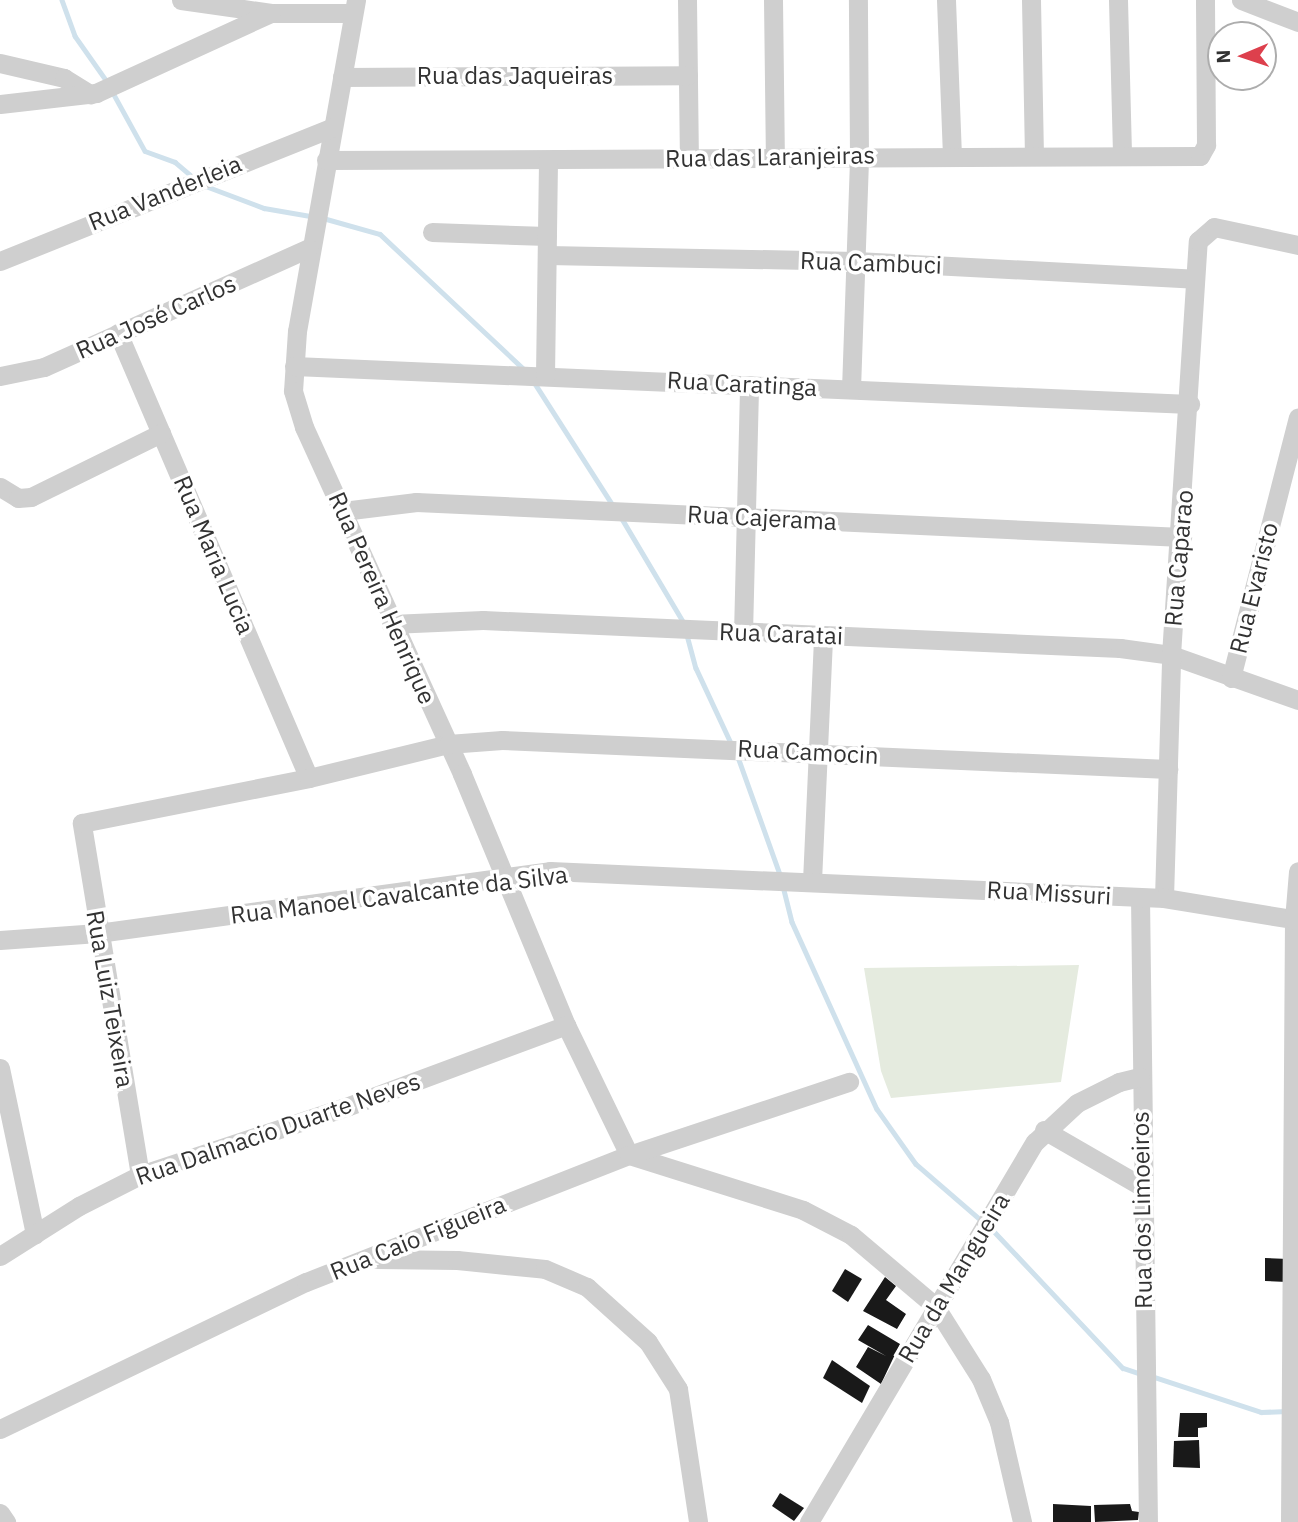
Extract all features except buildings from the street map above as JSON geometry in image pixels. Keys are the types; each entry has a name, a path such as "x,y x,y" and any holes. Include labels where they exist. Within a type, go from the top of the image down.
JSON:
{"street":[{"path":"181,0 271,13 354,7"},
{"path":"687,0 689,159"},
{"path":"773,0 775,157"},
{"path":"852,389 859,156 858,0"},
{"path":"946,0 952,155"},
{"path":"1031,0 1034,155"},
{"path":"1118,0 1122,155"},
{"name":"Rua das Laranjeiras","path":"326,160 952,155 1192,157 1204,152 1206,145 1205,0"},
{"path":"1241,0 1298,22"},
{"name":"Rua Pereira Henrique","path":"354,7 310,245 293,366 293,391 304,427 391,624 448,744 566,1025 629,1155"},
{"path":"0,104 93,94 125,83 271,13"},
{"path":"0,63 64,78 93,94"},
{"name":"Rua das Jaqueiras","path":"342,77 688,75"},
{"name":"Rua Vanderleia","path":"0,261 216,171 331,128"},
{"path":"543,376 548,160"},
{"name":"Rua Caparao","path":"1164,898 1171,655 1182,537 1198,241 1214,227 1298,245"},
{"name":"Rua Cambuci","path":"432,232 547,246 1195,279"},
{"name":"Rua José Carlos","path":"0,376 44,368 310,245"},
{"name":"Rua Maria Lucia","path":"118,333 309,778"},
{"name":"Rua Caratinga","path":"293,366 1190,404"},
{"path":"743,634 743,518 749,385"},
{"name":"Rua Evaristo","path":"1231,678 1298,417"},
{"path":"0,487 18,498 31,497 161,433"},
{"name":"Rua Cajerama","path":"343,511 416,502 1182,537"},
{"name":"Rua Caratai","path":"391,624 483,620 743,634 1120,648 1171,655 1298,700"},
{"path":"805,881 819,752 823,636"},
{"name":"Rua Camocin","path":"82,822 309,778 448,744 502,740 1168,769"},
{"name":"Rua Luiz Teixeira","path":"82,822 98,933 140,1175"},
{"path":"1290,1522 1289,1387 1298,871"},
{"name":"Rua Manoel Cavalcante da Silva","path":"0,940 98,933 550,872 805,881"},
{"name":"Rua Missuri","path":"805,881 1164,898 1296,920"},
{"name":"Rua dos Limoeiros","path":"1140,897 1139,1077 1148,1522"},
{"name":"Rua Dalmacio Duarte Neves","path":"0,1256 140,1175 346,1107 566,1025"},
{"path":"0,1068 20,1177 35,1234"},
{"name":"Rua da Mangueira","path":"809,1522 972,1244 1044,1130 1100,1090 1139,1077"},
{"name":"Rua Caio Figueira","path":"0,1429 306,1282 629,1155 849,1083"},
{"path":"1044,1130 1141,1186"},
{"path":"629,1155 803,1210 851,1235 935,1306 957,1337 995,1411 1022,1522"},
{"path":"0,1179 20,1177"},
{"path":"366,1259 457,1260 545,1269 587,1287 648,1342 677,1389 698,1522"},
{"path":"0,1513 6,1522"}],"shaded area":[{"path":"1079,965 1061,1082 891,1098 881,1071 864,968"}],"waterway":[{"path":"62,0 75,36 108,83"},
{"path":"112,91 145,151 175,162 193,177"},
{"path":"203,185 264,208 311,216"},
{"path":"323,218 380,234 524,369"},
{"path":"534,382 612,504"},
{"path":"621,517 684,623"},
{"path":"687,635 696,668 731,743"},
{"path":"738,757 780,874"},
{"path":"783,886 792,922 877,1109 916,1164 982,1221"},
{"path":"989,1226 1123,1368 1142,1374"},
{"path":"1151,1376 1261,1412 1287,1411"}]}
